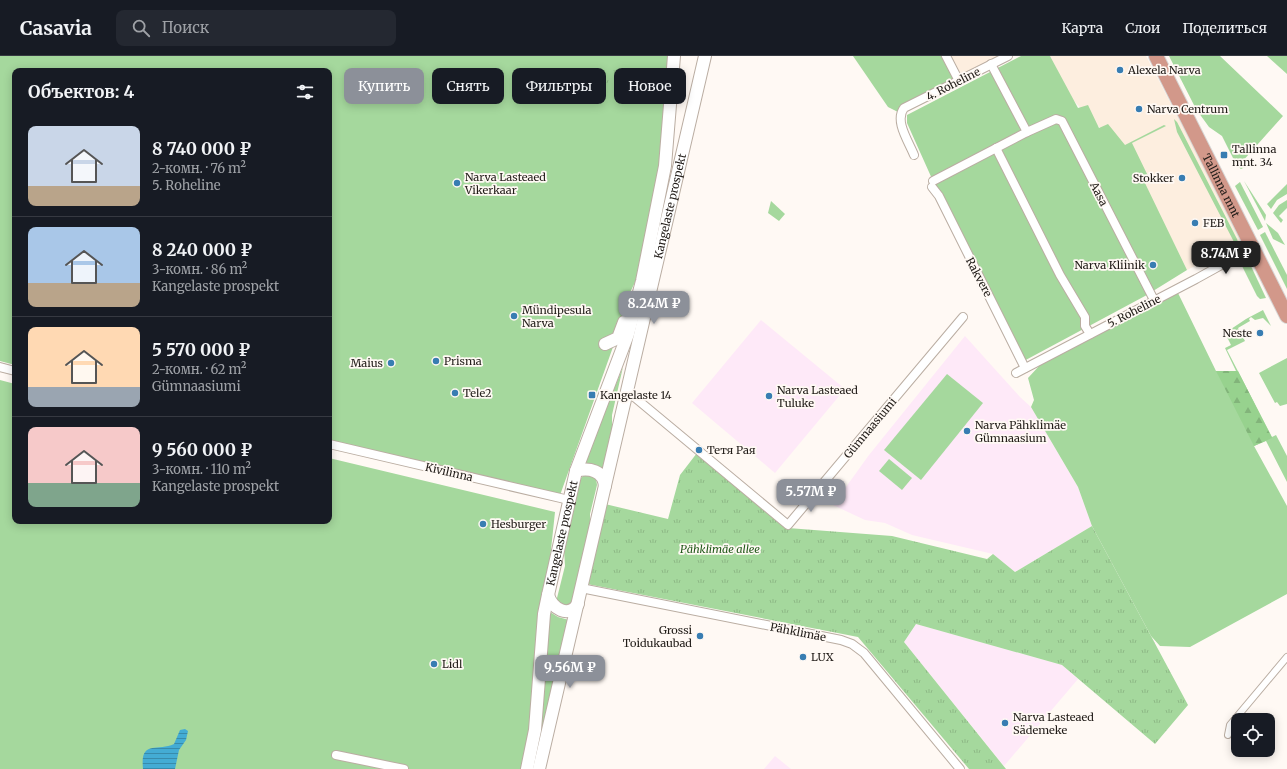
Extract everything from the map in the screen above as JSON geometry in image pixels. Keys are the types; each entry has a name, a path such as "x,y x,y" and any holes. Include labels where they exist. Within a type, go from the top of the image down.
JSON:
{"highway":[{"name":"Tallinna mnt","path":"1156,56 1287,316"},
{"name":"Tallinna mnt","path":"1163,56 1287,299"}],"main road":[{"name":"Kangelaste prospekt","path":"527,769 535,730 544,614 576,471 622,350 642,281 665,166 674,56"},
{"name":"Kangelaste prospekt","path":"540,769 705,56"},
{"path":"605,344 618,338 632,299 642,281"},
{"path":"622,350 635,356"},
{"name":"Kangelaste prospekt","path":"576,471 586,469 597,472 602,477 605,486"},
{"name":"Kangelaste prospekt","path":"548,595 553,606 562,611 571,610 578,604"}],"street":[{"path":"946,56 959,81"},
{"name":"4. Roheline","path":"914,155 900,121 900,113 904,108 1008,56"},
{"path":"991,64 1028,132"},
{"name":"Aasa","path":"932,184 996,148 1056,118 1062,121 1154,300"},
{"path":"996,148 1060,275 1085,317 1085,326 1090,334"},
{"name":"Rakvere","path":"932,184 1025,368"},
{"name":"5. Roheline","path":"1016,373 1252,248"},
{"name":"Gümnaasiumi","path":"627,391 788,525 963,318"},
{"path":"0,367 12,370"},
{"name":"Kivilinna","path":"332,445 569,500"},
{"name":"Pähklimäe","path":"581,588 841,640 852,644 864,653 960,769"},
{"path":"1228,735 1230,725 1287,657"},
{"path":"336,755 404,769"}],"shaded area":[{"path":"946,56 1008,56 959,81"},
{"path":"1050,56 1146,56 1243,242 1187,270 1144,184 1114,142 1072,99"},
{"name":"Narva Lasteaed Tuluke","path":"761,320 845,389 775,473 692,403"},
{"name":"Narva Pähklimäe Gümnaasium","path":"965,336 1020,397 1031,407 1078,487 1092,526 1015,572 993,554 912,535 885,523 865,520 833,505 869,455"},
{"name":"Narva Lasteaed Sädemeke","path":"916,624 1062,665 1078,679 1004,766 904,642"},
{"path":"775,756 791,769 764,769"}],"green space":[{"path":"0,56 674,56 673,68 614,68 614,104 670,104 666,157 637,278 625,303 618,333 559,498 332,444 332,68 12,68 12,364 0,361"},
{"path":"853,56 946,56 959,81 900,113 888,107"},
{"path":"1021,56 1050,56 1078,108 1088,105 1099,128 1108,124 1125,145 1164,125 1166,126 1132,143 1148,176 1143,179 1187,270 1145,296 1022,362 933,181 907,123 907,115"},
{"path":"1169,56 1220,56 1283,116 1241,163 1245,167 1241,169 1237,166 1222,136 1209,127 1196,109"},
{"path":"1267,56 1287,56 1287,74"},
{"path":"614,63 622,68 614,68 614,89 606,83"},
{"path":"1174,119 1177,122 1237,239 1238,242 1228,247 1234,242 1177,132"},
{"path":"1244,181 1266,215 1265,221"},
{"path":"1240,182 1263,227 1258,230 1235,186"},
{"path":"1287,184 1287,194 1277,200 1271,209 1267,204"},
{"path":"1287,200 1287,208 1279,216 1283,220 1281,223 1273,213 1279,205"},
{"path":"771,201 785,214 779,221 768,213"},
{"path":"1266,223 1278,233 1285,245 1273,239"},
{"path":"1265,232 1287,275 1287,289 1260,235"},
{"path":"1246,261 1250,264 1266,298 1260,299 1257,296 1241,264"},
{"path":"1178,293 1216,371 1236,371 1225,348 1231,345 1227,337 1228,331 1246,319 1263,310 1271,326 1263,318 1255,320 1251,317 1249,319 1250,321 1238,328 1245,341 1227,350 1272,437 1276,435 1287,456 1287,482 1266,441 1254,446 1287,506 1287,594 1190,647 1160,646 1151,636 1092,526 1078,487 1031,407 1034,400 1028,378 1040,365"},
{"path":"1287,358 1287,404 1280,406 1277,402 1275,403 1259,373"},
{"path":"623,367 612,415 612,437 604,471 584,462"},
{"path":"1216,371 1238,371 1272,438 1254,446"},
{"path":"947,374 983,403 921,480 884,450"},
{"path":"0,380 12,383 12,524 332,524 332,459 555,512 529,757 526,769 0,769"},
{"name":"Pähklimäe allee","path":"697,453 788,528 892,536 987,559 993,554 1015,572 1092,526 1188,705 1155,744 1062,665 916,624 904,642 1006,769 969,769 858,637 587,584 605,504 668,519 680,475"},
{"path":"889,459 912,478 902,490 879,471"},
{"path":"585,474 589,474 596,478 597,485 590,514 590,530 573,602 568,608 557,604 557,598 565,566 564,550 580,479"},
{"path":"550,612 558,617 569,620 543,735 540,735"}],"water":[{"path":"185,729 188,731 186,740 179,750 175,769 143,769 144,754 147,750 174,744 180,730"}],"place":[{"name":"Alexela Narva","path":"1120,70"},
{"name":"Narva Centrum","path":"1139,109"},
{"name":"Tallinna mnt. 34","path":"1224,155"},
{"name":"Stokker","path":"1182,178"},
{"name":"Narva Lasteaed Vikerkaar","path":"457,183"},
{"name":"FEB","path":"1195,223"},
{"name":"Narva Kliinik","path":"1153,265"},
{"name":"Mündipesula Narva","path":"514,316"},
{"name":"Neste","path":"1260,333"},
{"name":"Prisma","path":"436,361"},
{"name":"Maius","path":"391,363"},
{"name":"Tele2","path":"455,393"},
{"name":"Kangelaste 14","path":"592,395"},
{"name":"Narva Lasteaed Tuluke","path":"769,396"},
{"name":"Narva Pähklimäe Gümnaasium","path":"967,431"},
{"name":"Тетя Рая","path":"699,450"},
{"name":"Hesburger","path":"483,524"},
{"name":"Grossi Toidukaubad","path":"700,636"},
{"name":"LUX","path":"803,657"},
{"name":"Lidl","path":"434,664"},
{"name":"Narva Lasteaed Sädemeke","path":"1005,723"}]}
